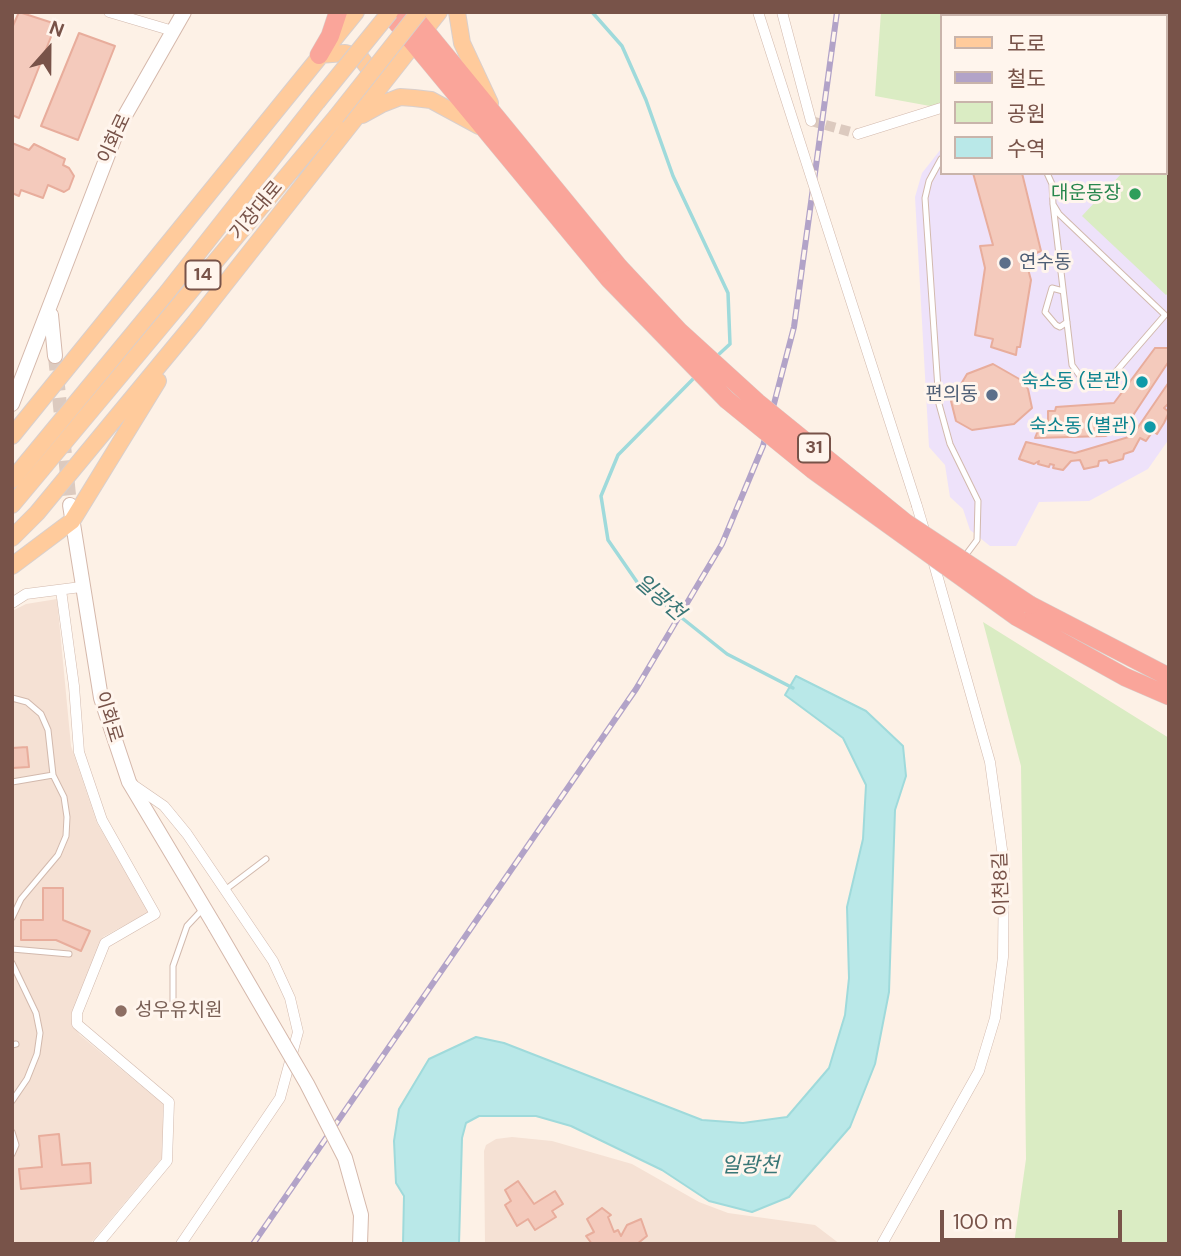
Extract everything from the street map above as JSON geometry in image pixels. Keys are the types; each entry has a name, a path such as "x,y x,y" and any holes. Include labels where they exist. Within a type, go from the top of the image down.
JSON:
{"highway":[{"path":"319,55 330,36 338,12"},
{"name":"31","path":"389,12 419,36 614,273 666,341 727,400 813,470 1125,677 1169,696"},
{"name":"31","path":"410,12 419,36"},
{"name":"31","path":"1024,610 1169,677"}],"main road":[{"name":"이화로","path":"55,356 51,310 89,199 119,126 184,12"},
{"path":"12,436 356,12"},
{"name":"기장대로","path":"12,480 65,418 389,12"},
{"name":"기장대로","path":"12,505 419,12"},
{"path":"12,538 37,513 195,322 439,12"},
{"path":"457,12 462,43 497,132"},
{"path":"319,55 345,53 360,57 370,70 371,83 357,118"},
{"path":"357,118 400,97 414,97 431,100 497,132"},
{"path":"12,404 51,310"},
{"path":"12,566 71,513 195,322"},
{"name":"이화로","path":"71,513 101,698 129,782 215,926 345,1158 361,1215 360,1244"}],"street":[{"path":"109,12 173,31"},
{"name":"이천8길","path":"758,12 942,590 990,762 1004,864 1003,957 995,1018 979,1071 882,1244"},
{"path":"782,12 811,121"},
{"path":"858,134 940,108"},
{"path":"12,603 26,594 82,587"},
{"path":"61,590 74,686 79,752 102,820 155,914 104,943 77,1013 77,1024 169,1102 167,1161 98,1244"},
{"path":"129,782 164,806 273,961 290,998 298,1032 280,1098 181,1244"}],"lane":[{"path":"940,161 929,181 925,198 939,404 950,444 978,501 979,523 977,540 942,590"},
{"path":"1048,175 1052,184 1054,204 1063,291 1072,366 1080,376 1099,379 1113,375 1164,315 1059,214 1054,204"},
{"path":"1063,291 1052,288 1045,312 1060,327 1067,322"},
{"path":"12,698 27,702 41,714 48,730 53,775 64,797 66,836 58,855 21,899 12,918"},
{"path":"12,782 53,775"},
{"path":"225,890 266,859"},
{"path":"173,1002 173,966 187,926 204,908"},
{"path":"12,949 69,954"},
{"path":"12,963 36,1013 40,1033 37,1054 27,1079 12,1101"},
{"path":"12,1132 16,1145 12,1154"}],"shaded area":[{"path":"1169,79 1169,439 1148,469 1089,501 1039,502 1016,546 990,546 970,530 963,509 950,497 945,465 929,447 915,197 922,173 940,150 940,175 1167,175"},
{"path":"57,599 71,746 97,823 149,912 103,937 71,1015 72,1025 80,1035 163,1104 163,1157 90,1244 12,1244 12,611 26,604"},
{"path":"512,1137 552,1141 632,1164 699,1202 728,1213 815,1225 840,1244 485,1244 484,1151 486,1145 496,1139"}],"green space":[{"path":"881,12 1169,12 1167,64 1167,14 940,14 940,108 875,96"},
{"name":"대운동장","path":"1169,124 1169,292 1166,295 1082,216 1120,175 1167,175"},
{"path":"983,622 1169,738 1169,1244 1014,1244 1026,1159 1021,766"}],"water":[{"name":"일광천","path":"796,676 866,711 903,746 906,776 895,810 889,992 875,1064 850,1127 789,1197 752,1212 709,1201 662,1170 571,1126 536,1116 479,1116 466,1123 462,1138 459,1244 403,1244 404,1196 396,1183 394,1141 399,1109 429,1059 476,1037 504,1043 702,1120 743,1123 787,1117 829,1068 845,1015 849,978 847,907 863,839 866,785 843,738 785,695"}],"building":[{"path":"19,12 56,24 19,118 12,115 12,28"},
{"path":"79,33 115,46 78,140 41,126"},
{"path":"12,143 29,150 34,144 65,159 63,165 69,168 74,176 69,189 64,192 48,185 43,198 21,190 19,196 12,193"},
{"name":"연수동","path":"974,175 1022,175 1041,251 1025,258 1031,280 1020,347 1017,347 1016,355 991,347 993,339 975,335 985,268 980,246 993,245"},
{"name":"숙소동 (본관)","path":"1155,348 1169,348 1169,361 1128,423 1106,436 1035,438 1041,423 1048,422 1048,411 1055,411 1056,407 1114,403"},
{"name":"편의동","path":"993,364 1021,380 1028,389 1032,408 1014,424 972,430 956,421 951,401 967,374"},
{"name":"숙소동 (별관)","path":"1169,382 1169,403 1164,408 1169,412 1164,423 1157,434 1153,431 1146,441 1140,438 1133,451 1124,454 1123,459 1109,463 1107,460 1099,461 1098,466 1084,469 1080,460 1071,461 1063,470 1053,468 1054,465 1050,464 1049,467 1038,464 1039,461 1034,464 1019,459 1026,442 1075,453 1132,436"},
{"path":"27,747 29,767 12,768 12,748"},
{"path":"43,888 63,888 63,920 90,931 81,951 56,940 21,940 21,920 43,920"},
{"path":"59,1134 62,1165 90,1163 91,1183 21,1189 19,1169 42,1167 39,1136"},
{"path":"518,1181 534,1204 555,1191 563,1204 552,1211 556,1217 535,1230 528,1219 517,1226 505,1205 511,1201 505,1190"},
{"path":"602,1208 611,1215 608,1217 614,1232 618,1230 621,1236 627,1225 641,1219 647,1236 637,1244 592,1244 586,1236 594,1232 587,1219"}],"waterway":[{"name":"일광천","path":"592,12 622,46 646,100 673,176 728,293 730,344 717,356"},
{"name":"일광천","path":"696,376 618,455 601,496 608,540 637,582 727,654 793,688"}],"tunnel":[{"path":"811,121 858,134"},
{"path":"55,356 70,505"}],"railway":[{"path":"253,1244 636,689 722,544 763,446 794,327 837,12"}],"place":[{"name":"대운동장","path":"1135,194"},
{"name":"연수동","path":"1005,263"},
{"name":"숙소동 (본관)","path":"1142,382"},
{"name":"편의동","path":"992,395"},
{"name":"숙소동 (별관)","path":"1150,427"},
{"name":"성우유치원","path":"121,1011"}]}
